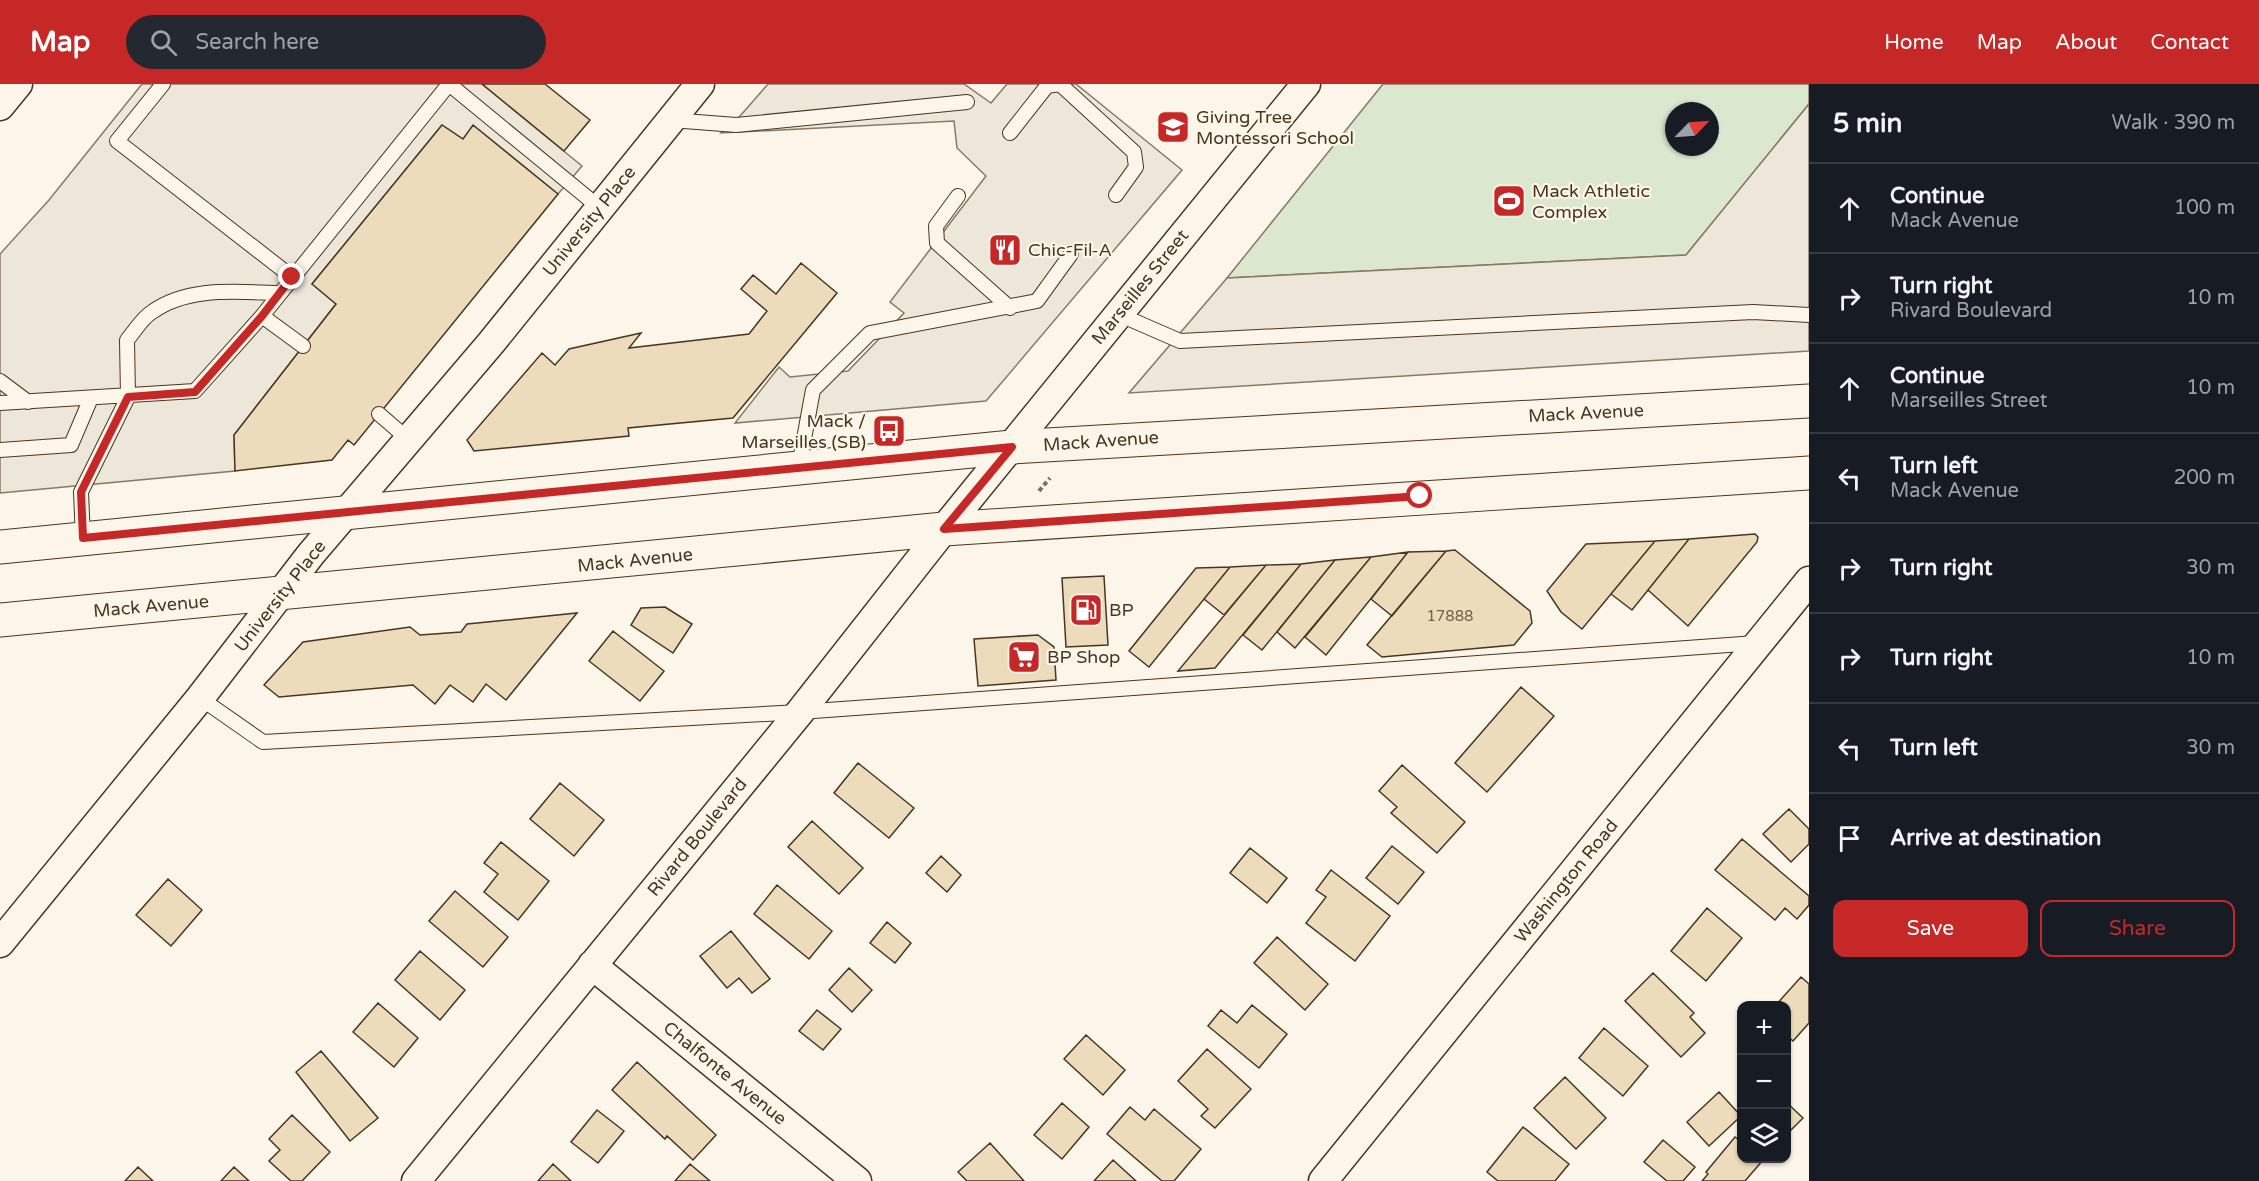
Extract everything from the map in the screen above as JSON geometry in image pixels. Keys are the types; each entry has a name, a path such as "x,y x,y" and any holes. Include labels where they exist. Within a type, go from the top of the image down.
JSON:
{"main road":[{"name":"Mack Avenue","path":"0,547 799,466 1012,447 1809,401"},
{"name":"Mack Avenue","path":"0,620 944,529 1809,473"}],"street":[{"path":"0,106 18,84"},
{"name":"University Place","path":"0,943 200,698 279,594 410,440 700,84"},
{"name":"Marseilles Street","path":"975,492 1306,84"},
{"name":"Rivard Boulevard","path":"417,1181 800,712 975,492"},
{"name":"Washington Road","path":"1323,1181 1759,643 1806,590"},
{"name":"Chalfonte Avenue","path":"592,965 857,1181"}],"lane":[{"path":"162,84 117,141 292,277"},
{"path":"0,403 195,392 262,316 449,84 600,208"},
{"path":"1010,133 1047,86 1060,84 1134,152 1136,167 1116,195"},
{"path":"671,120 736,125 967,102"},
{"path":"958,196 936,226 937,243 1010,308"},
{"path":"799,466 813,390 870,333 1010,308 1036,301 1071,254"},
{"path":"83,538 81,492 128,397 127,340 150,312 179,298 224,291 279,293"},
{"path":"1118,314 1180,341 1754,312 1809,315"},
{"path":"262,316 303,346"},
{"path":"0,381 28,402"},
{"path":"0,450 71,445 91,398"},
{"path":"379,414 410,440"},
{"path":"200,698 263,742 800,712 1759,643"}],"path":[{"path":"1034,496 1052,475"}],"green space":[{"name":"Mack Athletic Complex","path":"1383,84 1809,84 1809,104 1686,255 1227,278"}],"shaded area":[{"path":"142,84 482,84 582,166 558,194 474,126 463,139 442,125 312,284 336,304 234,435 235,471 0,493 0,254 49,200"},
{"path":"768,84 964,84 991,103 1007,84 1076,84 1182,170 986,401 735,423 779,367 790,377 848,371 904,313 890,302 986,176 957,148 954,121 721,133 741,115"},
{"path":"1809,104 1809,351 1129,393 1227,278 1686,255"}],"building":[{"path":"482,84 545,84 590,120 564,151"},
{"path":"442,125 463,139 473,125 558,194 354,445 348,440 332,460 235,471 234,435 336,304 312,284"},
{"path":"801,263 837,293 733,418 628,428 629,436 474,451 467,440 542,353 555,365 569,349 641,333 629,348 749,334 767,311 741,289 753,275 776,294"},
{"path":"1755,534 1758,537 1757,542 1688,626 1648,590 1689,539"},
{"path":"1689,539 1632,610 1611,594 1655,541"},
{"path":"1655,541 1582,629 1561,612 1547,591 1586,544"},
{"path":"1455,550 1530,611 1532,623 1514,645 1382,657 1367,645 1446,551"},
{"path":"1446,551 1392,616 1371,599 1408,552"},
{"path":"1408,552 1326,655 1305,637 1371,557"},
{"path":"1371,557 1295,648 1277,632 1335,560"},
{"path":"1335,560 1262,650 1243,635 1301,564"},
{"path":"1301,564 1215,668 1178,671 1266,565"},
{"path":"1266,565 1224,615 1204,599 1230,567"},
{"path":"1230,567 1149,667 1129,651 1196,568"},
{"path":"1104,576 1108,645 1066,647 1062,578"},
{"path":"665,607 692,624 673,653 631,625 641,608"},
{"path":"577,613 506,700 486,684 473,702 450,685 435,704 413,685 279,697 264,685 303,642 410,627 420,635 461,632 467,624"},
{"path":"613,631 664,671 640,701 589,661"},
{"path":"1038,635 1054,647 1056,680 978,686 974,639"},
{"path":"1521,687 1554,716 1487,792 1455,763"},
{"path":"858,763 914,808 889,838 834,793"},
{"path":"1402,765 1465,822 1437,853 1391,813 1397,807 1379,791"},
{"path":"560,783 604,820 574,856 530,819"},
{"path":"1789,809 1809,829 1809,844 1791,862 1763,834"},
{"path":"812,821 863,868 839,894 788,847"},
{"path":"1742,839 1809,896 1809,905 1797,919 1785,908 1775,920 1715,870"},
{"path":"501,842 549,881 518,920 484,892 498,874 484,863"},
{"path":"1392,846 1424,872 1398,904 1366,878"},
{"path":"1250,848 1287,878 1267,903 1230,873"},
{"path":"941,856 961,875 947,892 926,873"},
{"path":"1331,870 1390,916 1355,961 1306,923 1326,897 1316,890"},
{"path":"168,879 202,910 171,946 136,915"},
{"path":"777,885 832,931 809,959 754,914"},
{"path":"455,891 508,937 483,967 429,921"},
{"path":"1707,908 1742,938 1706,981 1671,951"},
{"path":"887,922 911,943 895,963 870,943"},
{"path":"731,931 770,979 752,993 739,978 727,988 700,956"},
{"path":"1277,937 1328,984 1305,1010 1254,963"},
{"path":"420,951 465,990 440,1020 395,980"},
{"path":"849,968 872,990 852,1012 829,990"},
{"path":"1653,973 1694,1013 1690,1017 1705,1033 1681,1057 1625,1001"},
{"path":"1801,977 1809,984 1809,1023 1793,1041 1791,1039 1791,1001 1779,1001"},
{"path":"378,1003 418,1038 394,1067 353,1032"},
{"path":"1252,1005 1287,1034 1259,1068 1208,1026 1221,1010 1237,1023"},
{"path":"817,1010 841,1029 823,1050 799,1031"},
{"path":"1604,1028 1648,1066 1623,1096 1579,1058"},
{"path":"1086,1035 1125,1070 1103,1095 1064,1059"},
{"path":"1207,1049 1251,1089 1215,1128 1201,1116 1208,1109 1178,1081"},
{"path":"321,1051 378,1118 350,1141 296,1072"},
{"path":"637,1062 716,1135 693,1160 667,1136 665,1139 612,1090"},
{"path":"1565,1077 1606,1118 1576,1149 1534,1108"},
{"path":"1719,1092 1737,1112 1737,1120 1709,1146 1687,1122"},
{"path":"1062,1103 1089,1127 1062,1159 1034,1135"},
{"path":"1130,1107 1145,1120 1154,1109 1201,1149 1174,1181 1162,1181 1107,1134"},
{"path":"1791,1107 1803,1118 1791,1130"},
{"path":"597,1110 624,1131 598,1163 571,1142"},
{"path":"292,1115 330,1152 302,1181 291,1181 269,1161 280,1150 269,1139"},
{"path":"1523,1127 1569,1164 1555,1181 1498,1181 1487,1172"},
{"path":"1735,1137 1737,1138 1737,1163 1760,1163 1745,1181 1702,1181 1708,1174 1706,1172"},
{"path":"1663,1140 1695,1167 1683,1181 1667,1181 1644,1162"},
{"path":"990,1143 1024,1181 967,1181 958,1172"},
{"path":"1113,1160 1136,1181 1094,1181"},
{"path":"553,1164 571,1181 538,1181"},
{"path":"690,1164 710,1181 675,1181"},
{"path":"138,1167 153,1181 125,1181"},
{"path":"234,1167 249,1181 221,1181"}],"place":[{"name":"Giving Tree Montessori School","path":"1173,127"},
{"name":"Mack Athletic Complex","path":"1509,201"},
{"name":"Chic-Fil-A","path":"1005,250"},
{"name":"Mack / Marseilles (SB)","path":"889,431"},
{"name":"BP","path":"1086,610"},
{"name":"BP Shop","path":"1024,657"}],"route":[{"path":"292,277 262,316 195,392 128,397 81,492 83,538 1012,447 944,529 1420,496"}]}
